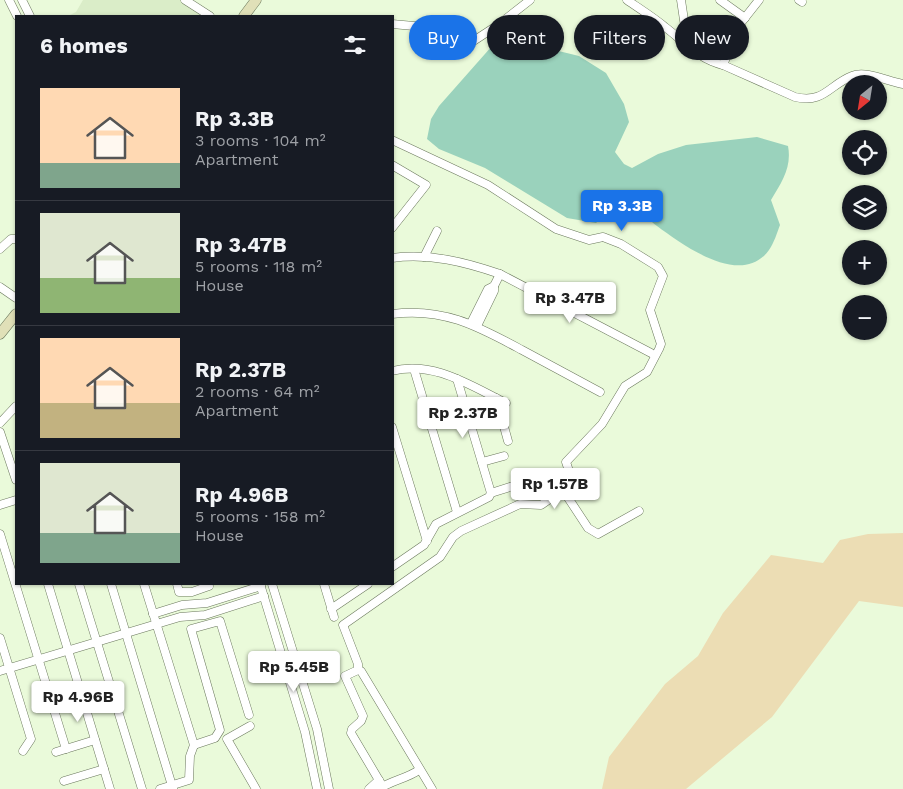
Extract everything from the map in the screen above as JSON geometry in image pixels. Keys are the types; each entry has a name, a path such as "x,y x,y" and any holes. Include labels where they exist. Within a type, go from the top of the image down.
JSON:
{"street":[{"path":"9,0 17,15"},
{"path":"22,0 30,15"},
{"path":"185,0 208,15"},
{"path":"245,15 256,0"},
{"path":"394,24 424,27 472,42 530,0"},
{"path":"627,0 675,35"},
{"path":"681,0 683,15"},
{"path":"720,0 741,15"},
{"path":"747,15 759,0"},
{"path":"708,60 795,98 808,100 817,98 852,76 867,76 903,84"},
{"path":"723,65 725,60"},
{"path":"358,670 358,664 344,631 343,626 346,622 379,602 440,558 453,537 461,531 520,504 541,506 571,483 566,462 602,424 625,386 647,372 659,350 660,344 650,310 662,276 661,271 621,244 603,237 589,240 556,229 488,185 394,141"},
{"path":"394,167 426,185 394,225"},
{"path":"424,256 437,231"},
{"path":"0,249 11,239 15,239"},
{"path":"394,258 424,256 473,264 500,274 651,353"},
{"path":"474,325 485,304 488,289 494,286 500,274"},
{"path":"0,287 15,297"},
{"path":"394,314 412,311 431,313 474,325 600,392"},
{"path":"0,334 15,315"},
{"path":"414,369 457,512"},
{"path":"394,371 430,369 456,378 506,403"},
{"path":"456,378 491,493"},
{"path":"496,398 508,441"},
{"path":"0,423 15,407"},
{"path":"0,432 15,477"},
{"path":"394,434 426,541"},
{"path":"482,462 504,456"},
{"path":"394,563 424,545 436,524 489,497 491,493 513,486"},
{"path":"563,490 588,528 598,534 639,511"},
{"path":"0,505 15,500"},
{"path":"0,534 15,582"},
{"path":"16,585 66,749"},
{"path":"48,585 110,789"},
{"path":"80,585 142,789"},
{"path":"111,585 173,787"},
{"path":"144,585 194,745 190,756 189,780 173,787 160,789"},
{"path":"178,588 192,592 209,585"},
{"path":"153,614 182,604 207,603 261,585 306,732 317,789"},
{"path":"272,585 316,729 329,789"},
{"path":"324,585 333,613 363,585"},
{"path":"0,671 180,617 205,615 264,596"},
{"path":"194,745 215,738 220,730 192,629 220,621 249,715"},
{"path":"0,638 31,739 23,751"},
{"path":"279,646 290,643"},
{"path":"358,670 362,671 432,789"},
{"path":"358,670 346,676 346,680 363,716 351,733 380,785"},
{"path":"250,726 227,740 256,789"},
{"path":"56,752 95,740"},
{"path":"64,781 104,769"},
{"path":"369,789 389,782 407,779 419,770"}],"shaded area":[{"path":"83,0 182,0 206,15 70,15 76,12"},
{"path":"487,52 487,60 564,60 564,52 574,55 574,60 585,60 606,73 624,104 629,122 615,152 624,164 632,168 658,154 686,145 757,137 788,146 789,161 787,168 771,200 780,225 774,241 769,250 758,261 744,265 729,264 713,260 682,244 652,222 640,208 625,200 611,209 596,223 567,218 485,168 439,149 427,139 431,119 439,106"},
{"path":"903,533 903,607 859,601 772,717 686,789 602,789 609,757 665,684 698,656 723,613 771,555 823,563 840,540 868,534"}]}
